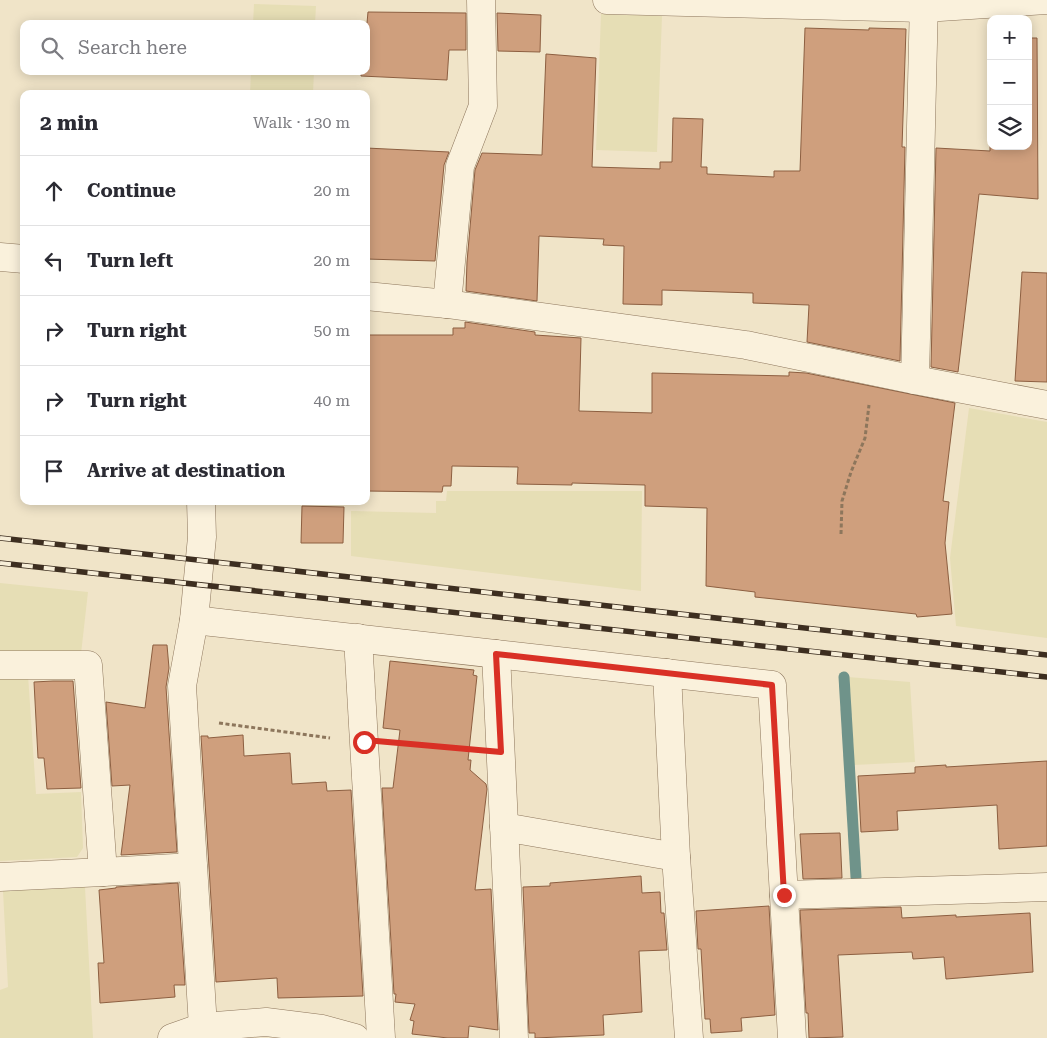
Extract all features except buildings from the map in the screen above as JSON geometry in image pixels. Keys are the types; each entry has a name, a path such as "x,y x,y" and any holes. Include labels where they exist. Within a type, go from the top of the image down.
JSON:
{"street":[{"path":"447,304 460,166 482,106 481,0"},
{"path":"607,0 924,4 1047,0"},
{"path":"915,380 924,4"},
{"path":"0,257 20,259"},
{"path":"370,296 447,304 746,345 1047,405"},
{"path":"201,505 202,537 194,620 182,686 203,1027"},
{"path":"194,620 772,685 792,1038"},
{"path":"358,638 381,1038"},
{"path":"496,654 514,1038"},
{"path":"0,665 88,666 103,872"},
{"path":"667,673 676,857 689,1038"},
{"path":"504,827 676,857"},
{"path":"0,877 193,867"},
{"path":"784,895 1047,887"},
{"path":"172,1038 203,1027 266,1022 322,1029 355,1038"}],"path":[{"path":"841,534 842,501 851,472 866,438 872,371"},
{"path":"184,719 364,741 501,752"}],"shaded area":[{"path":"254,4 316,6 315,20 253,20"},
{"path":"601,14 662,16 657,152 596,150"},
{"path":"251,75 314,75 313,90 250,90"},
{"path":"969,408 1047,422 1047,638 956,626 950,558"},
{"path":"447,491 642,491 641,591 351,556 351,511 436,513 436,501 446,501"},
{"path":"0,583 88,592 81,654 0,653"},
{"path":"0,675 28,675 36,794 81,792 83,848 77,857 0,861"},
{"path":"848,677 910,682 915,762 854,765"},
{"path":"85,887 93,1038 0,1038 0,990 8,987 3,891"}],"waterway":[{"path":"844,677 856,877"}],"railway":[{"path":"0,538 1047,655"},
{"path":"0,563 1047,677"}],"route":[{"path":"364,742 365,740 501,752 496,654 772,685 784,895"}]}
